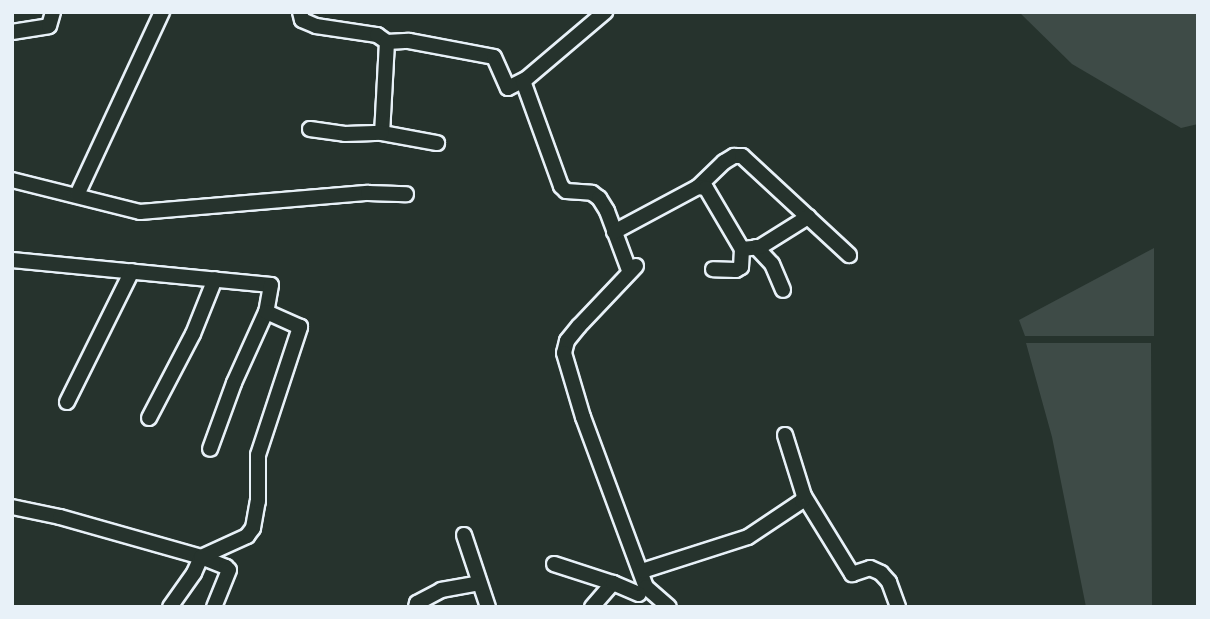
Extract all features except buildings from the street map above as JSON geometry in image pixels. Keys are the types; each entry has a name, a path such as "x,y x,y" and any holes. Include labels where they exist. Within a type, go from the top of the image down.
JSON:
{"street":[{"path":"12,32 49,26 53,12"},
{"path":"77,195 162,12"},
{"path":"300,12 302,20 316,26 377,35 387,42 409,41 494,57 508,88 523,81 605,12"},
{"path":"382,133 387,42"},
{"path":"523,81 561,186 566,191 592,193 599,198 632,268 579,326 567,341 564,353 583,417 642,571 639,596"},
{"path":"310,129 345,134 382,133 437,143"},
{"path":"614,232 698,187 724,162 742,156 849,255"},
{"path":"12,180 140,212 318,196 406,194"},
{"path":"698,187 706,188 749,248 772,264 783,289"},
{"path":"713,269 736,270 741,267 749,248 808,217"},
{"path":"12,260 271,285 266,312 234,383 210,449"},
{"path":"68,402 132,271"},
{"path":"149,418 193,334 215,279"},
{"path":"170,607 194,573 201,557 247,537 253,528 258,501 258,454 300,327 266,312"},
{"path":"785,435 804,496 852,574 870,568 881,573 889,582 898,607"},
{"path":"642,571 748,537 802,501 804,496"},
{"path":"12,507 60,517 201,557 229,570 214,607"},
{"path":"464,535 488,607"},
{"path":"554,564 613,583 669,607"},
{"path":"416,607 417,603 440,590 479,583"},
{"path":"592,607 613,583"}],"shaded area":[{"path":"1019,12 1198,12 1198,124 1181,128 1072,64"},
{"path":"1154,248 1154,336 1025,336 1019,320"},
{"path":"1026,343 1151,343 1152,607 1086,607 1052,437"}]}
